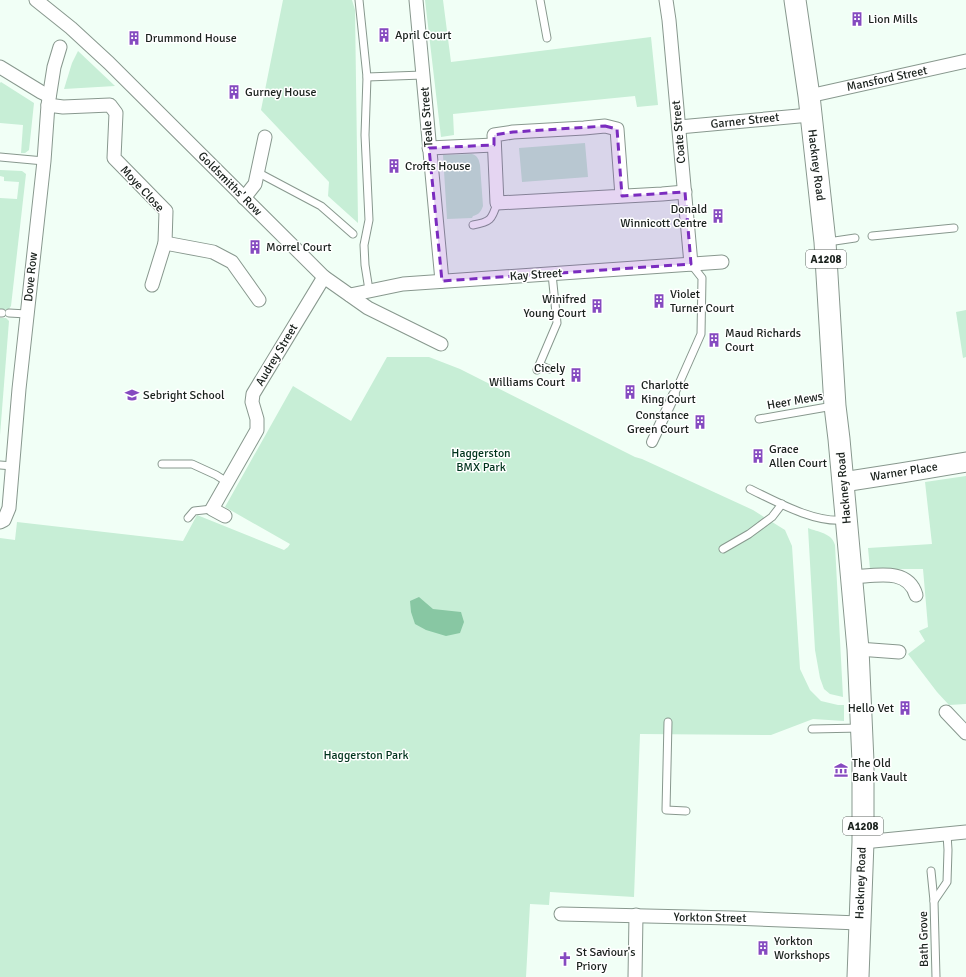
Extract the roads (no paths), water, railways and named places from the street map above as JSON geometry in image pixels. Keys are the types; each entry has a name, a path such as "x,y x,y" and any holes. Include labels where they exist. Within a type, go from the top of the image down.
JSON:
{"main road":[{"name":"Hackney Road","path":"795,0 826,242 834,406 843,482 858,649 863,762 863,842 858,977"},
{"name":"Warner Place","path":"843,482 966,462"}],"street":[{"name":"Goldsmiths' Row","path":"36,0 71,28 109,63 324,277 368,308 442,344"},
{"name":"Teale Street","path":"416,0 442,281"},
{"name":"Coate Street","path":"666,0 691,264"},
{"name":"Dove Row","path":"0,522 4,520 9,508 6,465 18,388 27,314 44,161 49,100 54,67 60,47"},
{"name":"Mansford Street","path":"809,105 966,61"},
{"path":"0,67 49,100"},
{"name":"Moye Close","path":"49,100 64,107 110,105 116,113 114,158 166,211 165,243 152,285"},
{"name":"Garner Street","path":"679,127 809,105"},
{"path":"622,196 617,129 605,126 513,132 494,136 497,203 622,196 685,192"},
{"path":"244,198 255,184 264,136"},
{"path":"429,148 494,145"},
{"path":"165,243 213,252 232,262 259,300"},
{"name":"Kay Street","path":"350,295 403,284 722,262"},
{"name":"Audrey Street","path":"212,509 257,430 257,419 252,402 253,394 324,277"},
{"path":"652,442 674,395"},
{"path":"212,509 225,516"},
{"path":"852,577 897,576 910,582 916,595"},
{"path":"858,649 899,652"},
{"path":"946,712 966,733"},
{"path":"863,842 966,832"},
{"name":"Yorkton Street","path":"561,914 636,915 860,923"},
{"path":"635,977 636,915"}],"lane":[{"path":"359,0 366,77 365,135 369,220 364,245 365,265 369,290"},
{"path":"540,0 547,38"},
{"path":"366,77 423,75"},
{"path":"0,157 44,161"},
{"path":"257,172 321,206 353,234"},
{"path":"473,225 486,222 493,215 497,203"},
{"path":"872,236 954,228"},
{"path":"826,242 855,238"},
{"path":"674,395 701,334 702,278 691,264"},
{"path":"549,369 539,367 557,323 552,274"},
{"path":"4,313 27,314"},
{"name":"Heer Mews","path":"759,419 834,406"},
{"path":"162,464 192,464 227,482"},
{"path":"750,489 802,512 828,520 846,519"},
{"path":"723,549 749,534 772,517 782,504"},
{"path":"188,518 194,511 212,509"},
{"path":"668,722 666,810 686,811"},
{"path":"812,729 861,728"},
{"name":"Bath Grove","path":"934,902 947,882 947,834"},
{"name":"Bath Grove","path":"931,872 934,902 936,977"}],"place":[{"name":"Lion Mills","path":"857,19"},
{"name":"April Court","path":"384,35"},
{"name":"Drummond House","path":"134,38"},
{"name":"Gurney House","path":"234,92"},
{"name":"Crofts House","path":"394,166"},
{"name":"Donald Winnicott Centre","path":"718,216"},
{"name":"Morrel Court","path":"255,247"},
{"name":"Violet Turner Court","path":"659,301"},
{"name":"Winifred Young Court","path":"597,306"},
{"name":"Maud Richards Court","path":"714,340"},
{"name":"Cicely Williams Court","path":"576,375"},
{"name":"Charlotte King Court","path":"630,392"},
{"name":"Sebright School","path":"132,395"},
{"name":"Constance Green Court","path":"700,422"},
{"name":"Grace Allen Court","path":"758,456"},
{"name":"Hello Vet","path":"905,708"},
{"name":"The Old Bank Vault","path":"841,770"},
{"name":"Yorkton Workshops","path":"763,948"},
{"name":"St Saviour's Priory","path":"565,959"}],"park label":[{"name":"Haggerston BMX Park","path":"481,460"},
{"name":"Haggerston Park","path":"366,755"}]}
